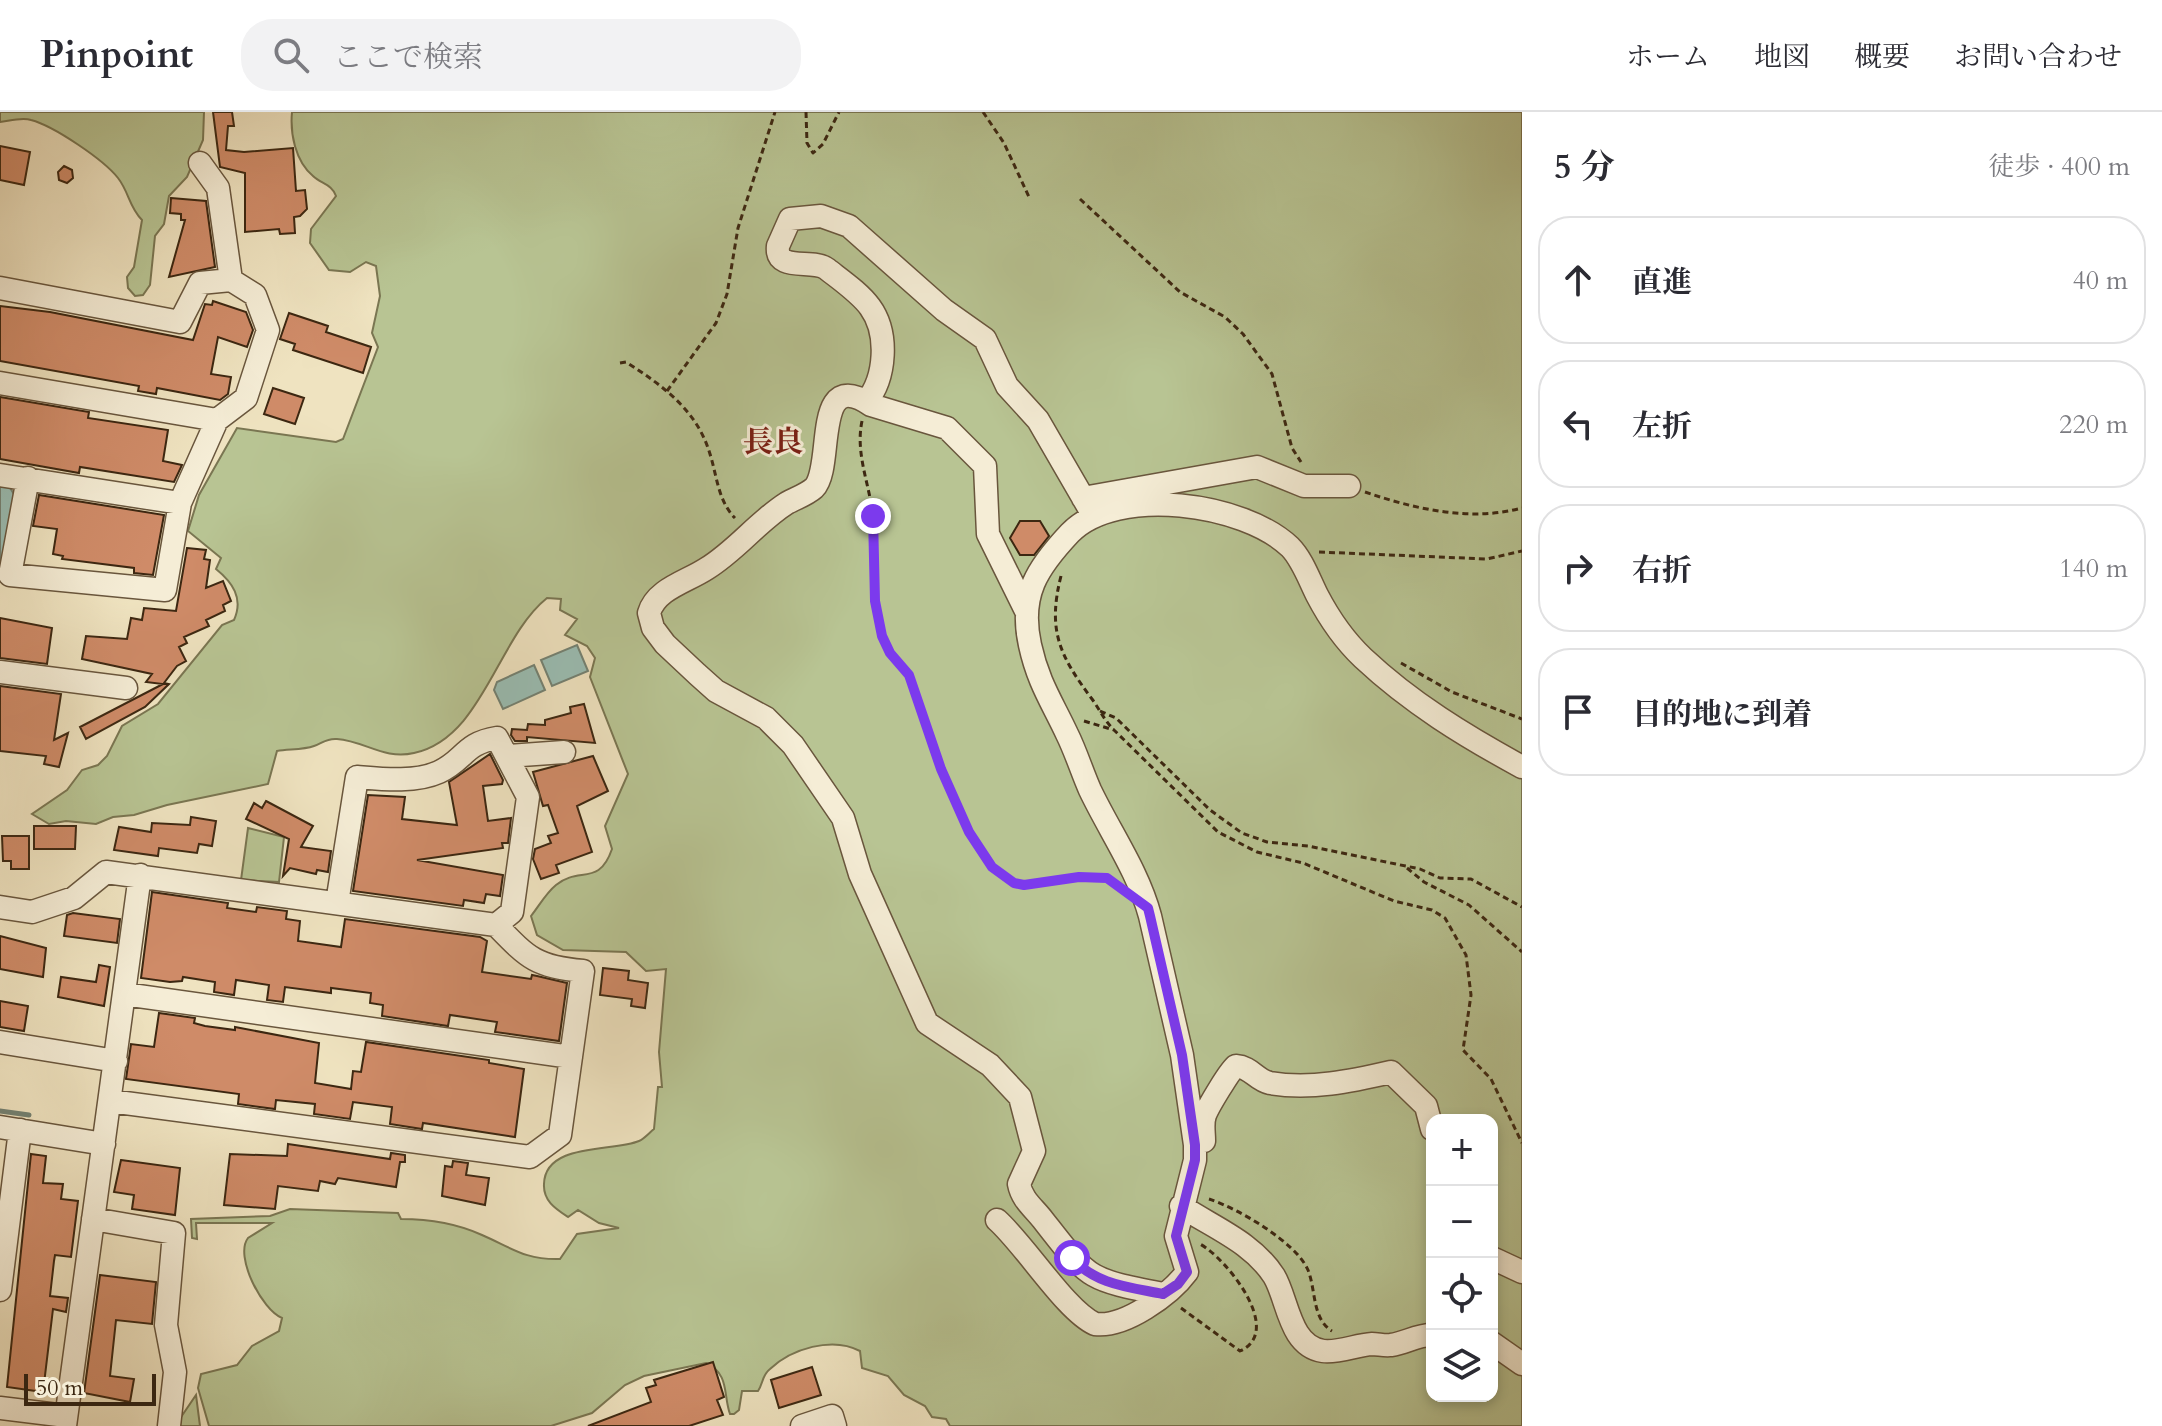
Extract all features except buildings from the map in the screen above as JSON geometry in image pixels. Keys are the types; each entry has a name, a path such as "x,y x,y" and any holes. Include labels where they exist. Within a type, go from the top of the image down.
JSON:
{"street":[{"path":"200,163 218,188 231,280"},
{"path":"866,402 882,361 882,339 870,307 821,265 787,263 781,258 778,246 790,219 821,216 849,226 944,310 985,339 1007,386 1038,420 1088,507"},
{"path":"0,288 180,322 200,283 231,280 255,295 268,330 246,398 217,420 180,503 165,590 10,575 28,478"},
{"path":"0,383 217,420"},
{"path":"1027,613 988,534 985,466 947,428 847,397 831,407 820,482 757,526 707,569 658,596 649,613 653,628 665,644 716,691 766,718 793,745 823,787 847,827 860,874 927,1023 1002,1074 1020,1097 1034,1151 1019,1184 1028,1204 1084,1271 1105,1282 1161,1295"},
{"path":"1195,1160 1182,1055 1144,896 1090,789 1067,733 1044,695 1030,645 1027,595 1041,567 1074,529 1088,507 1257,467 1304,486 1349,486"},
{"path":"0,475 180,503"},
{"path":"1088,507 1167,505 1209,509 1254,524 1294,552 1319,599 1356,651 1425,709 1522,767"},
{"path":"0,672 126,688"},
{"path":"337,903 357,777 390,780 438,773 477,741 497,738 528,797 512,912 496,925"},
{"path":"507,756 564,752"},
{"path":"0,907 32,912 74,898 106,872 140,875 496,925 526,955 549,968 583,971 560,1135 530,1157 110,1101"},
{"path":"0,1408 66,1421 140,875"},
{"path":"124,994 571,1057"},
{"path":"0,1042 116,1061"},
{"path":"997,1220 1019,1240 1085,1320 1112,1324 1178,1284 1187,1272 1176,1236 1181,1206 1204,1140 1206,1114 1217,1099 1227,1074 1236,1066 1249,1069 1263,1081 1272,1083 1328,1084 1391,1072 1426,1106 1428,1114"},
{"path":"0,1290 10,1129 104,1144"},
{"path":"1181,1206 1238,1239 1263,1261 1275,1278 1294,1327 1309,1345 1322,1351 1347,1349 1375,1344 1391,1345 1415,1335 1426,1335"},
{"path":"93,1219 174,1233 166,1325 175,1372 169,1426"},
{"path":"1498,1261 1522,1272"},
{"path":"1498,1347 1522,1364"},
{"path":"802,1426 832,1416 835,1426"}],"path":[{"path":"667,391 716,323 727,294 738,228 775,112"},
{"path":"806,112 807,143 813,153 823,144 839,112"},
{"path":"983,112 999,135 1029,197"},
{"path":"1080,199 1180,292 1225,317 1243,334 1272,374 1292,448 1304,465"},
{"path":"620,363 626,362 687,408 703,436 726,506 736,519 757,526"},
{"path":"866,402 858,438 873,516 878,617 890,653 914,685 927,733 969,832 992,867 1014,883 1032,886 1095,876 1107,878 1123,888"},
{"path":"1349,486 1390,500 1450,513 1502,513 1522,508"},
{"path":"1294,552 1487,559 1522,551"},
{"path":"1063,566 1056,607 1060,652 1102,718 1218,832 1257,852 1303,863 1394,901 1432,910 1445,918 1466,955 1471,995 1463,1024 1463,1050 1491,1079 1522,1143"},
{"path":"1399,662 1452,692 1522,719"},
{"path":"1100,711 1116,718 1210,810 1242,833 1267,842 1308,846 1407,867 1440,878 1471,879 1522,907"},
{"path":"1082,720 1114,730"},
{"path":"1407,867 1424,882 1462,900 1522,952"},
{"path":"1161,1295 1205,1323 1240,1351 1250,1344 1256,1322 1249,1299 1223,1261 1192,1235"}],"green space":[{"path":"0,112 204,112 203,140 187,177 169,196 164,224 155,236 150,285 143,295 135,296 128,288 127,277 134,267 142,220 118,178 65,136 27,119 0,122"},
{"path":"292,112 1522,112 1522,1426 950,1426 946,1419 932,1417 925,1406 904,1395 888,1376 862,1368 860,1351 825,1345 800,1351 779,1362 765,1374 758,1391 742,1391 739,1410 734,1414 730,1414 719,1373 706,1363 644,1376 625,1385 592,1413 551,1426 209,1426 198,1388 201,1374 237,1365 252,1346 279,1331 282,1318 266,1305 259,1294 245,1257 248,1238 272,1223 196,1223 197,1239 192,1238 191,1219 270,1216 290,1209 398,1213 401,1219 432,1221 463,1228 528,1255 560,1259 577,1234 619,1228 599,1223 578,1210 568,1217 555,1208 544,1190 547,1171 556,1161 568,1155 643,1139 654,1129 658,1087 662,1087 659,1052 666,969 646,971 626,952 563,950 537,935 531,916 556,885 595,872 607,861 612,849 605,826 628,774 590,677 595,658 587,646 565,635 577,619 560,610 561,599 547,598 530,616 473,708 457,728 437,744 414,753 393,754 347,740 330,739 310,747 277,751 268,784 134,815 113,817 96,824 66,821 49,824 32,814 67,790 82,770 98,765 107,756 122,726 158,704 222,625 234,620 237,598 227,579 216,569 221,558 188,531 199,495 237,428 336,442 343,439 378,347 372,333 380,296 376,266 366,262 350,272 329,270 310,243 311,229 336,196 332,189 307,170 293,138"},
{"path":"248,828 284,837 279,882 241,880"},
{"path":"196,1395 200,1426 177,1426 177,1423"}],"water":[{"path":"0,485 9,486 15,496 3,568 0,568"},
{"path":"577,645 588,671 552,686 541,660"},
{"path":"534,665 545,690 503,709 494,690 497,682"}],"waterway":[{"path":"0,1111 29,1115"}],"district":[{"name":"長良","path":"773,442"}],"route":[{"path":"873,516 875,601 882,636 890,653 914,685 941,769 969,832 992,867 1014,883 1032,886 1079,877 1107,878 1148,908 1182,1055 1195,1145 1195,1160 1177,1222 1176,1236 1187,1272 1178,1284 1163,1294 1094,1278 1072,1258"}]}
